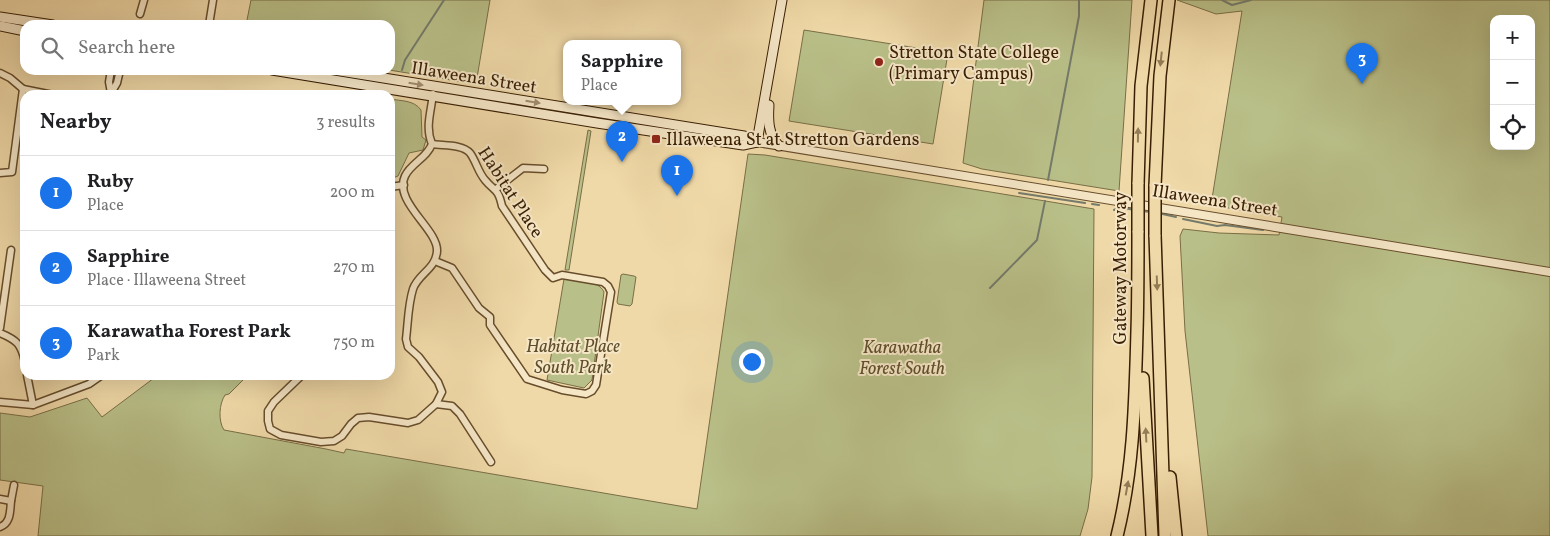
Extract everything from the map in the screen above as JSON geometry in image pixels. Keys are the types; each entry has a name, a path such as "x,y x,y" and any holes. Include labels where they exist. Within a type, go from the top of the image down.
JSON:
{"highway":[{"name":"Gateway Motorway","path":"1117,536 1126,498 1132,454 1139,314 1138,184 1140,86 1150,4"},
{"name":"Gateway Motorway","path":"1166,536 1155,235 1155,186 1158,96 1168,5"},
{"path":"1139,314 1142,328 1152,536"},
{"path":"1162,390 1176,536"}],"main road":[{"path":"757,142 782,0"},
{"path":"0,17 20,20"},
{"path":"0,26 20,30"},
{"name":"Illaweena Street","path":"302,75 391,90"},
{"name":"Illaweena Street","path":"363,75 744,136 757,142"},
{"path":"769,80 768,122 770,133 779,146"},
{"name":"Illaweena Street","path":"395,91 743,145 757,142"},
{"path":"485,95 489,106"},
{"path":"597,123 598,113"}],"street":[{"path":"140,14 144,0"},
{"path":"209,20 213,0"},
{"path":"0,73 10,78 23,89 28,90"},
{"path":"110,75 110,90"},
{"path":"113,90 118,83 119,75"},
{"path":"297,380 274,402 268,411 270,429 281,435 322,442 334,441 342,436 358,418 369,417 408,423 418,420 436,404 442,392 438,382 420,357 408,347 406,339 413,289 419,279 434,264 437,248 407,200 404,185 404,177 412,166 429,152 432,144 428,136 428,128 434,87"},
{"path":"0,173 12,172 20,112"},
{"name":"Illaweena Street","path":"757,142 1090,197 1219,216 1550,272"},
{"name":"Habitat Place","path":"432,144 460,147 469,152 485,180 496,189 502,206 545,270 553,278 562,275 603,282 608,286 611,292 596,384 592,390 586,394 562,390 527,379 490,325 490,317 479,308 452,268 435,261"},
{"path":"496,189 523,168 544,169"},
{"path":"395,186 404,185"},
{"path":"0,328 11,250"},
{"path":"0,333 14,339 20,346"},
{"path":"29,380 33,404"},
{"path":"0,402 33,404 89,384 95,380"},
{"path":"436,404 452,406 460,414 491,462"},
{"path":"0,527 4,526 8,521 14,485"},
{"path":"0,499 11,501"}],"green space":[{"path":"251,0 490,0 476,84 395,71 395,20 247,20"},
{"path":"984,0 1132,0 1119,191 982,169 963,163"},
{"path":"1177,0 1550,0 1550,536 1208,536 1185,331 1180,236 1183,229 1219,233 1279,235 1282,217 1211,205 1242,11 1216,14"},
{"path":"804,30 948,53 933,144 789,121"},
{"path":"395,100 415,104 421,110 422,137 426,140 423,150 409,153 398,176 395,177"},
{"path":"588,130 591,131 569,270 565,270"},
{"name":"Karawatha Forest South","path":"748,154 765,155 1094,209 1092,477 1088,509 1080,536 38,536 43,486 0,480 0,413 30,417 87,398 102,417 151,380 243,380 229,394 225,395 223,399 220,417 224,430 344,453 346,449 697,509"},
{"path":"621,275 636,277 632,304 630,306 618,304 617,302"},
{"name":"Habitat Place South Park","path":"564,279 592,283 604,292 592,380 584,388 547,380"}],"waterway":[{"path":"402,70 405,60 444,0"},
{"path":"1048,180 1079,16 1079,0"},
{"path":"1222,0 1232,5 1251,0"},
{"path":"1019,193 1085,203"},
{"path":"990,288 1037,240 1045,201"},
{"path":"1092,204 1099,205"},
{"path":"1114,210 1120,207 1134,210"},
{"path":"1141,211 1151,212"},
{"path":"1158,213 1176,217"},
{"path":"1183,219 1217,226 1225,225 1263,230"}],"place":[{"name":"Stretton State College (Primary Campus)","path":"879,62"},
{"name":"Karawatha Forest Park","path":"1362,84"},
{"name":"Illaweena St at Stretton Gardens","path":"656,139"},
{"name":"Sapphire","path":"622,162"},
{"name":"Ruby","path":"677,196"}]}
